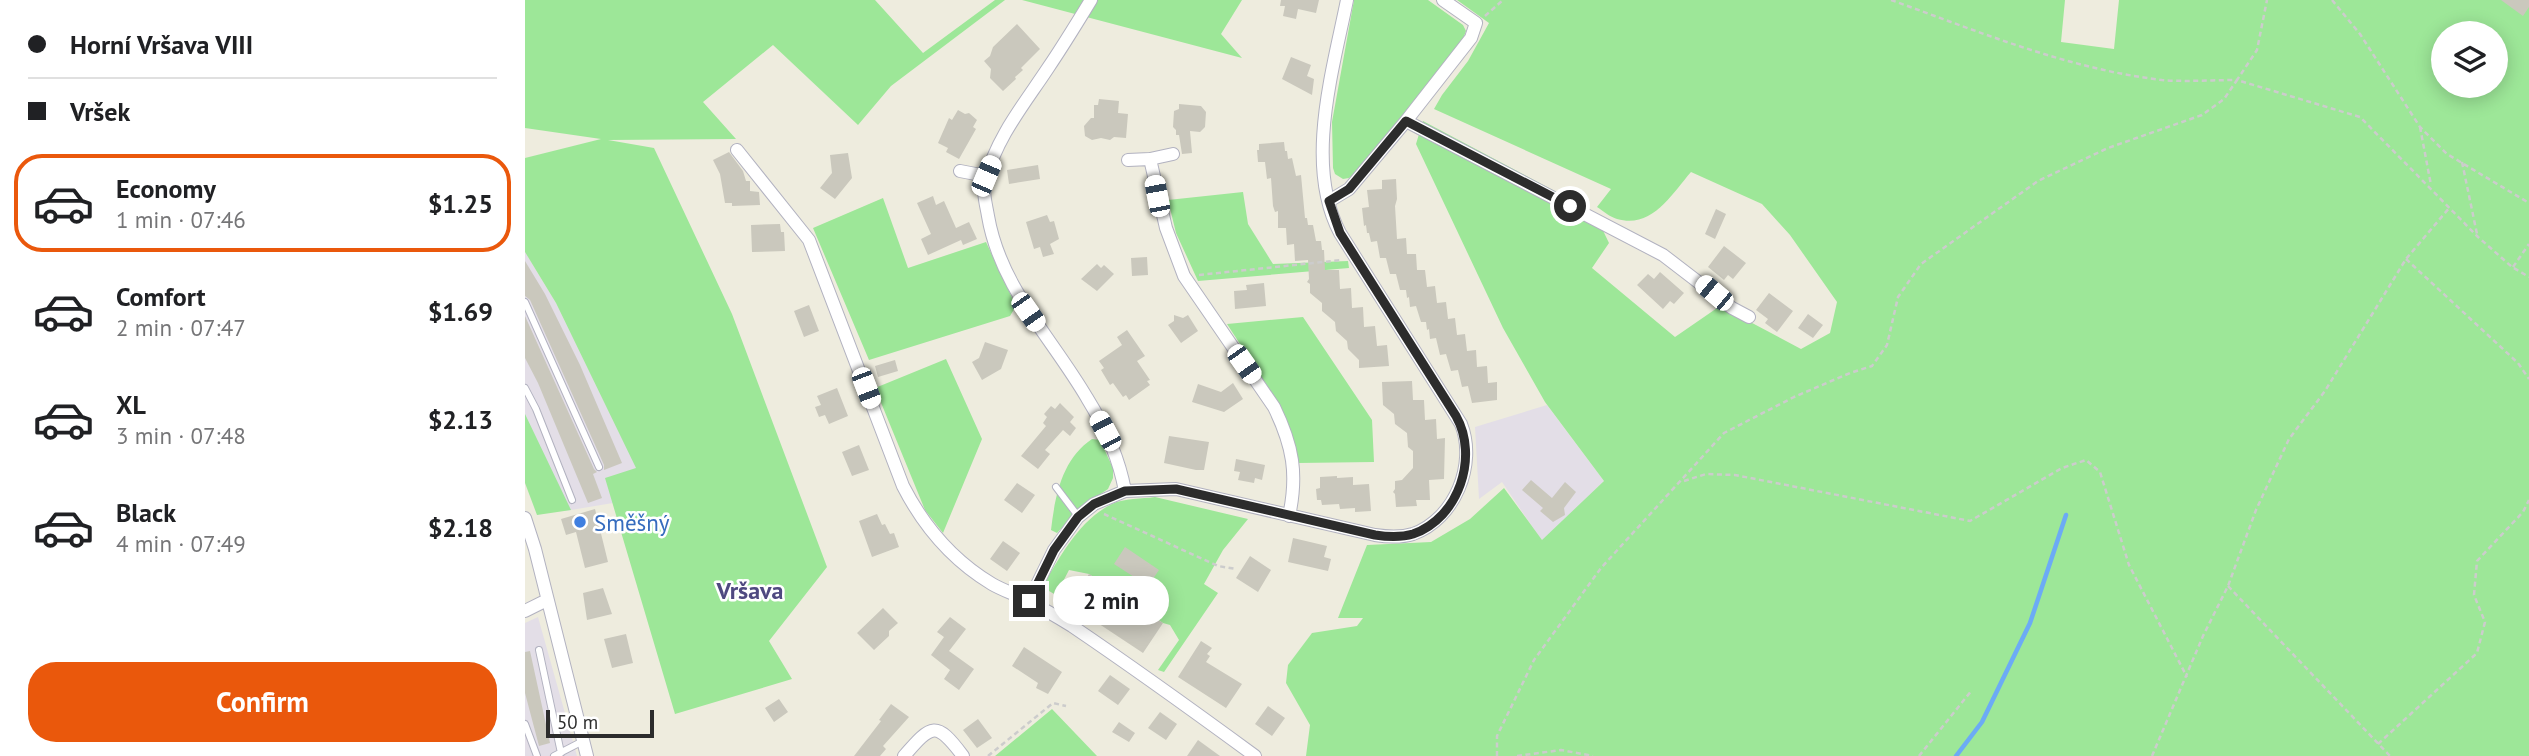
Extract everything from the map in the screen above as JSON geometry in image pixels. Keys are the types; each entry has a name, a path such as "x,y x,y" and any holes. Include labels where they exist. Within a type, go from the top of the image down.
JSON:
{"street":[{"path":"1091,0 1008,127 986,176 984,187 990,228 1001,261 1028,312 1087,397 1111,444 1121,469 1125,491"},
{"path":"1029,601 1054,550 1078,517 1108,496 1125,491 1176,489 1393,537 1415,533 1431,524 1441,514 1463,478 1467,442 1456,416 1335,224 1329,201 1323,148 1324,125 1347,0"},
{"path":"1329,201 1349,189 1471,38 1476,23 1443,0"},
{"path":"1406,121 1664,255 1732,308 1749,317"},
{"path":"737,150 809,240 903,486 915,509 936,538 968,568 992,584 1069,624 1255,756"},
{"path":"1128,160 1173,154"},
{"path":"1150,159 1166,228 1184,276 1274,407 1281,422 1293,466 1295,489 1289,516"},
{"path":"960,171 986,176"},
{"path":"525,518 587,756"},
{"path":"525,611 547,600"},
{"path":"904,756 929,731 947,734 963,756"}],"lane":[{"path":"525,302 599,467"},
{"path":"525,388 572,500"},
{"path":"1056,487 1078,517"},
{"path":"539,649 558,754 583,741"},
{"path":"525,724 537,756"}],"path":[{"path":"1476,23 1503,0"},
{"path":"1891,0 2027,49 2118,74 2165,80 2237,80 2360,117 2478,237 2512,267 2529,277"},
{"path":"1497,756 1497,736 1534,660 1601,568 1724,433 1794,397 1872,366 1887,345 1898,297 1921,264 2038,181 2108,148 2202,115 2224,99 2257,50 2267,0"},
{"path":"2332,0 2360,34 2420,127 2447,154 2529,203"},
{"path":"2420,127 2431,188"},
{"path":"2462,162 2478,237"},
{"path":"2152,756 2203,636 2228,586 2256,510 2289,439 2325,391 2406,259 2449,207"},
{"path":"2512,267 2529,244"},
{"path":"1184,276 1333,262 1356,257"},
{"path":"2406,259 2518,363 2529,379"},
{"path":"1682,482 1706,474 1735,475 1970,521 2062,468 2086,460 2100,472 2129,565 2187,677"},
{"path":"2378,744 2477,653 2485,622 2474,595 2477,561 2523,512 2529,500"},
{"path":"1090,507 1218,566 1236,569"},
{"path":"2228,586 2389,756"},
{"path":"1919,756 1972,690"},
{"path":"988,756 1053,703 1066,706"},
{"path":"1517,756 1561,750 1593,756"}],"shaded area":[{"path":"525,252 556,303 637,469 613,503 565,511 525,419"},
{"path":"1547,405 1604,481 1542,541 1502,482 1479,499 1475,427"},
{"path":"538,617 577,756 525,756 525,623"}],"green space":[{"path":"525,0 875,0 923,53 995,0 1005,0 891,86 858,125 773,45 703,102 736,139 608,140 654,148 732,314 827,567 769,641 792,679 675,714 605,478 636,468 556,303 525,252 525,158 601,139 525,128"},
{"path":"1022,0 1242,0 1221,34 1242,58"},
{"path":"1354,0 1428,0 1463,25 1466,31 1463,39 1357,172 1343,179 1335,174 1333,168 1332,122"},
{"path":"1457,0 2065,0 2061,42 2114,49 2119,0 2529,0 2529,756 1306,756 1310,725 1286,683 1288,665 1312,633 1357,626 1363,618 1338,618 1367,545 1431,542 1470,519 1504,488 1542,540 1604,481 1545,402 1503,328 1416,144 1423,121 1594,212 1609,243 1592,268 1675,337 1720,306 1801,349 1830,333 1837,302 1790,235 1762,204 1691,172 1668,200 1651,215 1629,221 1617,219 1597,207 1611,189 1434,109 1468,61 1489,23"},
{"path":"1243,192 1248,224 1273,264 1348,261 1349,268 1198,281 1176,233 1168,200"},
{"path":"883,198 908,268 986,242 1016,306 1010,316 869,360 813,228"},
{"path":"1303,317 1372,420 1374,462 1298,463 1292,435 1281,407 1227,324"},
{"path":"946,359 982,439 943,533 925,510 875,388"},
{"path":"525,414 571,510 537,515 525,483"},
{"path":"1092,439 1100,440 1113,468 1113,478 1108,489 1080,508 1057,533 1051,530 1062,479 1073,457"},
{"path":"1155,497 1248,519 1223,550 1204,584 1218,593 1164,672 1158,670 1179,640 1170,625 1089,574 1069,570 1056,595 1042,587 1071,540 1100,511 1122,501"},
{"path":"1052,709 1097,756 995,756"}],"building":[{"path":"1281,0 1319,0 1316,13 1298,9 1296,19 1283,16 1285,6 1280,6"},
{"path":"2501,0 2529,0 2529,7 2523,16"},
{"path":"1017,24 1040,49 1003,91 990,78 991,69 984,61 990,56 993,47"},
{"path":"1291,57 1311,65 1307,76 1314,79 1312,95 1282,79"},
{"path":"1099,99 1119,101 1118,113 1128,114 1126,138 1092,140 1085,136 1084,126 1094,118 1094,105 1098,105"},
{"path":"1179,104 1201,106 1206,112 1205,127 1200,132 1190,131 1192,153 1182,154 1179,135 1176,135 1173,127 1174,111 1179,109"},
{"path":"958,110 969,113 977,120 973,127 976,129 959,159 946,152 948,148 938,143 949,118 952,120"},
{"path":"1284,142 1288,159 1292,158 1296,176 1301,175 1305,218 1308,225 1313,225 1316,241 1321,241 1325,270 1339,270 1340,289 1351,288 1352,308 1363,307 1364,327 1375,326 1377,346 1387,345 1389,366 1359,368 1359,360 1348,349 1347,341 1336,331 1335,322 1322,311 1322,303 1310,293 1310,284 1307,282 1308,260 1295,261 1294,244 1287,245 1286,228 1278,228 1278,211 1275,212 1273,206 1271,178 1267,179 1265,162 1258,162 1257,150 1259,144"},
{"path":"729,152 743,171 746,181 750,181 750,191 759,192 760,205 732,206 732,203 725,203 720,174 713,160"},
{"path":"848,153 852,178 835,199 820,188 832,173 830,155"},
{"path":"1038,165 1040,179 1009,184 1007,170"},
{"path":"1396,179 1397,239 1406,238 1407,254 1416,254 1417,270 1425,270 1427,287 1435,286 1437,303 1446,302 1448,319 1455,318 1457,335 1465,334 1467,351 1476,350 1477,367 1487,366 1488,383 1497,382 1497,400 1472,403 1468,386 1462,387 1458,370 1451,371 1446,354 1440,355 1436,338 1430,339 1426,322 1421,322 1416,306 1410,307 1406,290 1400,290 1396,274 1390,274 1386,258 1380,258 1377,241 1371,242 1366,225 1364,226 1362,208 1369,207 1367,190 1382,189 1382,180"},
{"path":"933,196 936,205 944,201 956,228 969,222 977,239 963,245 961,240 928,255 921,239 931,234 917,203"},
{"path":"1716,209 1726,214 1715,239 1705,234"},
{"path":"1047,215 1050,222 1054,221 1059,239 1050,244 1054,254 1043,257 1040,247 1034,249 1026,222"},
{"path":"780,224 781,232 784,232 785,251 752,252 751,225"},
{"path":"1724,246 1746,263 1733,279 1728,275 1724,280 1708,267"},
{"path":"1147,257 1148,275 1132,276 1131,258"},
{"path":"525,261 545,294 580,365 622,463 604,470 530,300 525,296"},
{"path":"1097,264 1101,268 1104,265 1114,274 1097,291 1081,279"},
{"path":"1660,272 1684,293 1674,304 1670,301 1663,309 1637,285 1648,274 1654,279"},
{"path":"1264,283 1266,306 1235,309 1234,291 1247,290 1246,285"},
{"path":"1769,293 1793,311 1777,332 1765,323 1768,319 1756,310"},
{"path":"809,305 819,331 804,337 794,311"},
{"path":"1808,314 1823,325 1813,338 1798,328"},
{"path":"1174,315 1183,318 1188,315 1198,331 1181,343 1168,325 1174,321"},
{"path":"525,316 597,472 593,474 602,498 588,503 525,358"},
{"path":"1127,330 1145,356 1137,361 1150,380 1147,381 1150,385 1129,400 1126,395 1123,397 1113,383 1110,385 1099,361 1122,345 1117,337"},
{"path":"985,342 1008,350 1001,369 982,380 972,362 979,358"},
{"path":"895,360 898,371 878,377 875,366"},
{"path":"1412,381 1413,400 1424,400 1425,420 1436,419 1437,439 1445,438 1444,479 1429,480 1430,500 1416,500 1417,506 1396,507 1393,492 1395,481 1402,480 1413,468 1413,451 1408,447 1407,433 1395,424 1394,414 1383,405 1382,382"},
{"path":"1233,383 1243,399 1224,412 1192,402 1198,384 1221,392"},
{"path":"837,388 848,416 829,424 825,415 819,417 815,407 821,405 817,396"},
{"path":"1060,403 1074,417 1070,422 1076,428 1070,436 1063,430 1045,450 1050,454 1038,469 1021,456 1046,426 1043,423 1047,417 1044,414 1051,406 1055,409"},
{"path":"1169,436 1209,442 1204,470 1164,463"},
{"path":"859,445 869,470 852,476 842,452"},
{"path":"1236,459 1265,465 1262,480 1255,478 1254,483 1238,480 1240,472 1234,471"},
{"path":"1320,477 1353,477 1353,485 1369,484 1371,511 1340,509 1339,504 1322,505 1321,500 1317,500 1316,489 1320,488"},
{"path":"1531,480 1552,498 1565,482 1576,492 1564,508 1565,515 1553,522 1540,511 1543,508 1522,490"},
{"path":"1017,483 1035,495 1022,513 1004,500"},
{"path":"595,509 608,562 585,568 576,532 566,535 561,519"},
{"path":"877,514 890,534 894,533 899,547 872,557 859,521"},
{"path":"1293,538 1327,546 1324,557 1331,559 1328,571 1288,562"},
{"path":"1003,541 1020,553 1007,571 990,559"},
{"path":"1125,547 1159,570 1148,586 1114,564"},
{"path":"1250,556 1271,570 1258,592 1236,578"},
{"path":"1089,574 1163,623 1143,653 1069,604"},
{"path":"603,588 612,614 587,620 583,593"},
{"path":"883,608 898,623 874,650 857,633"},
{"path":"950,617 966,629 949,651 974,669 959,690 944,679 950,670 931,655 944,637 937,632"},
{"path":"626,634 633,663 612,668 604,639"},
{"path":"1201,641 1212,648 1207,654 1210,656 1206,662 1242,684 1226,708 1178,677"},
{"path":"1024,647 1062,672 1048,694 1036,688 1038,683 1012,666"},
{"path":"530,651 550,743 539,746 525,693 525,652"},
{"path":"1110,675 1130,689 1118,705 1098,691"},
{"path":"779,699 788,712 774,722 765,708"},
{"path":"891,704 909,717 883,746 886,749 880,756 854,756 881,721 879,720"},
{"path":"1268,706 1285,718 1272,736 1255,724"},
{"path":"1160,712 1177,724 1166,740 1148,728"},
{"path":"978,719 992,738 977,748 963,730"},
{"path":"1119,722 1135,733 1129,742 1112,732"},
{"path":"1198,740 1220,756 1187,756"}],"waterway":[{"path":"1956,756 1982,722 2030,623 2066,515"}],"place":[{"name":"Směšný","path":"580,522"}],"district":[{"name":"Vršava","path":"750,590"}],"route":[{"path":"1029,601 1054,550 1078,517 1108,496 1125,491 1176,489 1393,537 1415,533 1431,524 1451,501 1460,485 1465,471 1467,442 1456,416 1340,233 1329,201 1349,189 1406,121 1570,206"}]}
